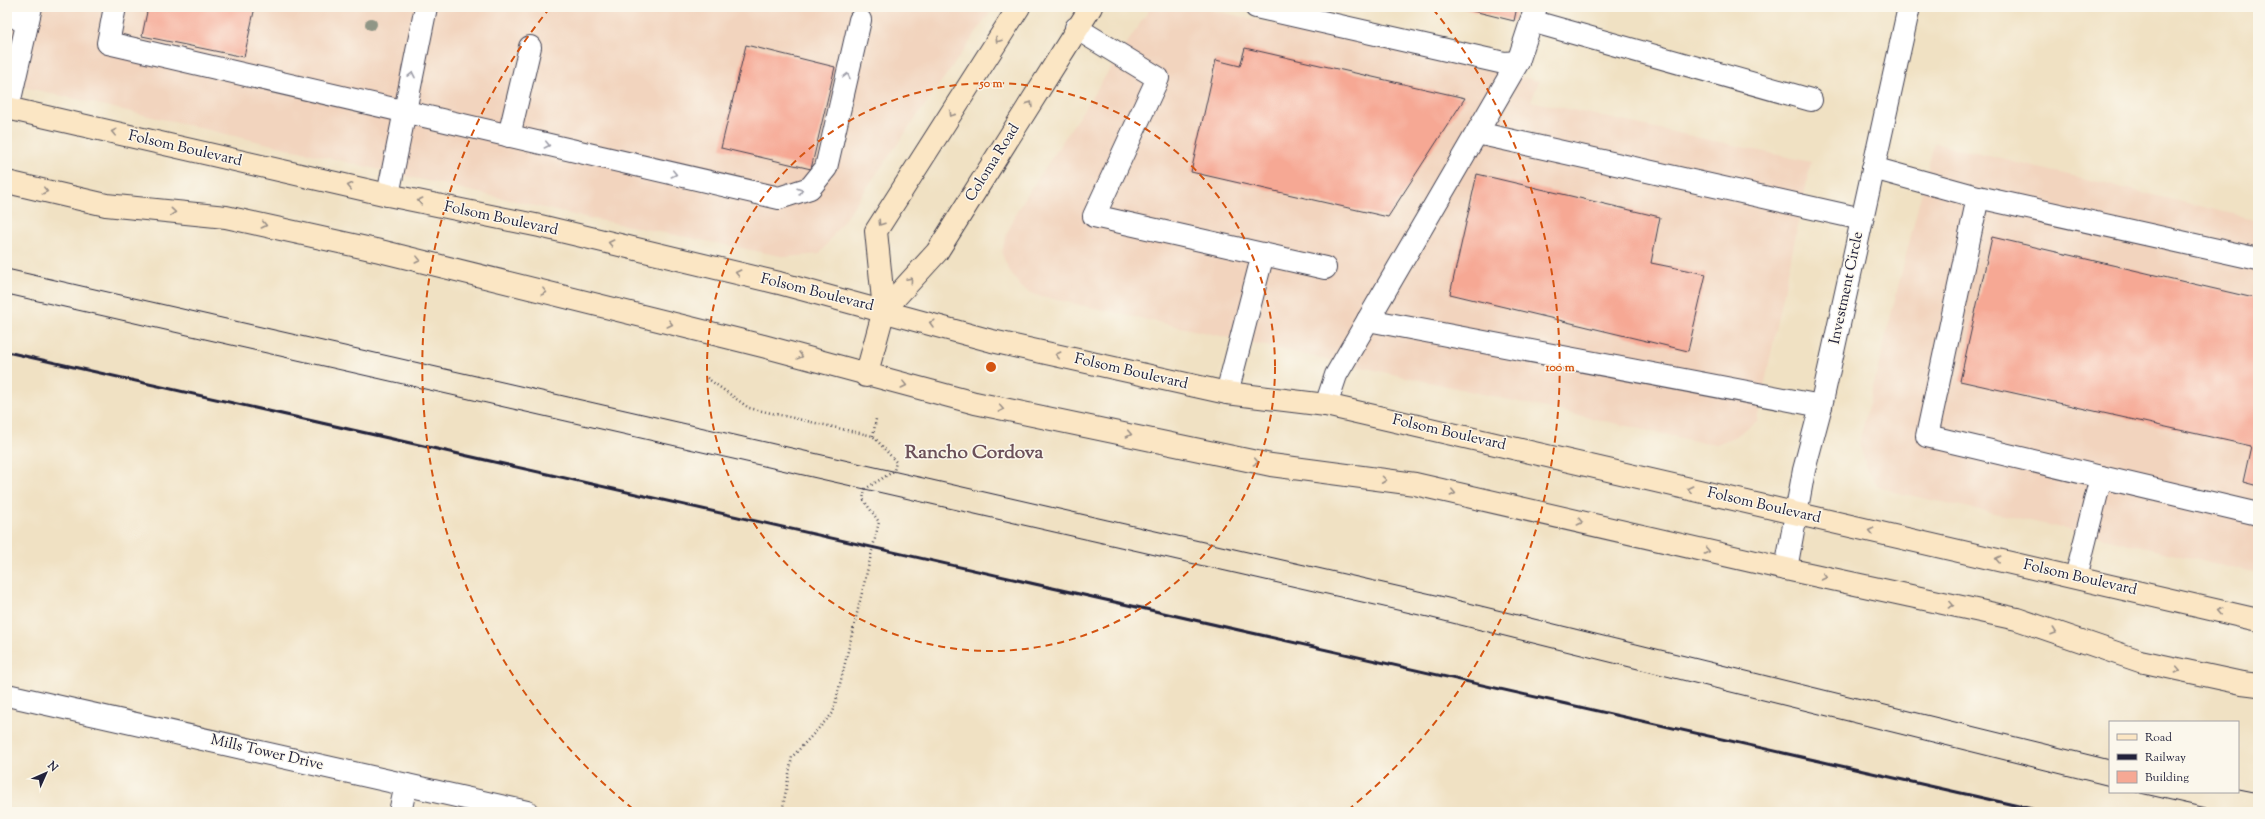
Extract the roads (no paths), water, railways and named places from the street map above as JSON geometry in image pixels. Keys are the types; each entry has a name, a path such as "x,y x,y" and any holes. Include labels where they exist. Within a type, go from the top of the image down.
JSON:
{"main road":[{"name":"Coloma Road","path":"866,376 884,310 876,231 1019,7"},
{"name":"Coloma Road","path":"884,310 936,252 1076,28 1091,7"},
{"name":"Folsom Boulevard","path":"7,108 388,195 540,226 779,282 992,341 1227,393 1326,405 2258,620"},
{"path":"7,182 106,205 226,217 364,248 763,346 866,376 975,403 1270,465 1416,484 1786,569 2017,619 2140,661 2258,685"}],"street":[{"path":"115,7 108,43 404,113 779,198 810,188 826,168 860,20"},
{"path":"388,195 426,7"},
{"path":"1256,7 1504,63 1518,62"},
{"name":"Investment Circle","path":"1786,569 1804,470 1821,406 1909,7"},
{"path":"7,12 29,15 7,108"},
{"path":"1326,405 1336,374 1518,62 1534,14 1811,100"},
{"path":"1076,28 1158,78 1094,216 1325,268"},
{"path":"509,136 530,47"},
{"path":"1477,132 1862,219"},
{"path":"1873,168 1978,197 2258,259"},
{"path":"1978,197 1927,436 2258,514"},
{"path":"1227,393 1263,254"},
{"path":"1368,320 1821,406"},
{"path":"2076,577 2101,477"},
{"name":"Mills Tower Drive","path":"7,695 527,812"},
{"path":"400,812 406,785"}],"tram line":[{"path":"7,269 1436,595 2109,760"},
{"path":"7,294 1428,617 2109,786"},
{"path":"2239,789 2258,793"},
{"path":"2140,793 2224,812"}],"railway":[{"path":"7,352 2045,812"}],"district":[{"name":"Rancho Cordova","path":"974,453"}]}
